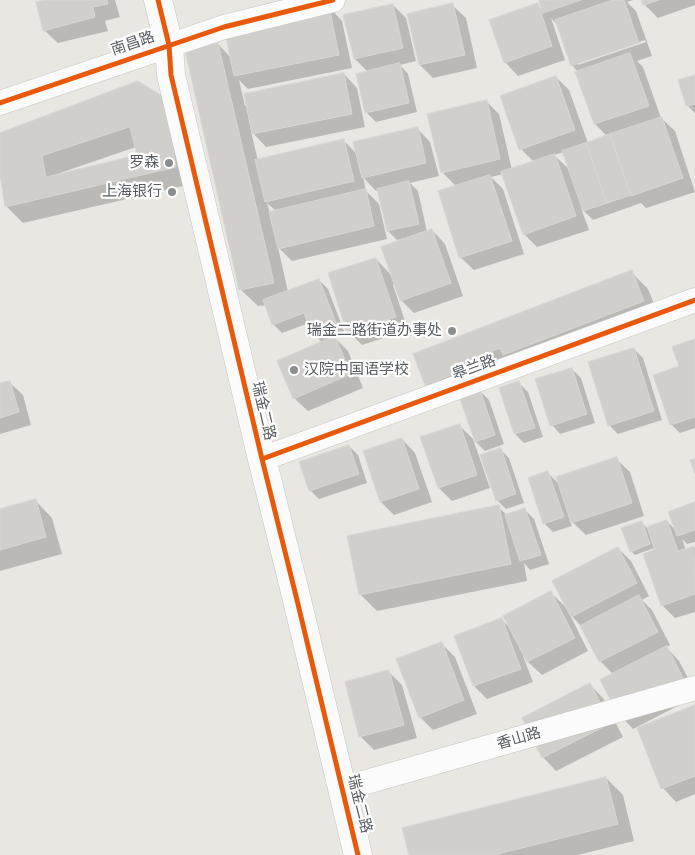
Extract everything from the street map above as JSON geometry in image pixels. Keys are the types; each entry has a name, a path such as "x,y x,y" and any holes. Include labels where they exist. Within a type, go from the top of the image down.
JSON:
{"main road":[{"name":"瑞金二路","path":"158,0 169,45 171,75 358,855"}],"street":[{"name":"南昌路","path":"0,103 224,27 333,0"},
{"name":"皋兰路","path":"262,459 695,300"},
{"name":"香山路","path":"342,789 695,688"}],"building":[{"path":"45,0 107,0 108,4 93,7 95,17 43,31 36,2"},
{"path":"539,0 581,0 543,13"},
{"path":"613,0 624,0 639,43 571,66 555,20"},
{"path":"642,0 659,0 643,5"},
{"path":"453,3 465,55 419,65 407,14"},
{"path":"538,3 552,46 504,63 489,20"},
{"path":"393,4 403,48 354,59 343,15"},
{"path":"329,6 339,55 234,76 224,27"},
{"path":"218,43 274,283 239,290 185,50"},
{"path":"630,53 649,106 594,124 575,72"},
{"path":"400,63 409,103 365,113 356,74"},
{"path":"344,73 352,114 252,134 244,94"},
{"path":"695,75 695,104 686,106 678,80"},
{"path":"556,76 575,130 519,150 500,96"},
{"path":"138,81 164,97 176,167 5,207 0,175 0,133","holes":["130,127 137,155 46,177 42,156"]},
{"path":"487,100 500,159 441,173 427,114"},
{"path":"662,117 683,178 631,196 610,134"},
{"path":"418,127 426,163 362,178 353,142"},
{"path":"610,134 631,195 607,203 586,143"},
{"path":"344,139 354,181 265,202 255,160"},
{"path":"586,143 607,203 583,211 562,151"},
{"path":"555,154 576,216 523,235 501,172"},
{"path":"490,175 512,241 459,258 438,191"},
{"path":"409,181 419,224 387,231 377,189"},
{"path":"366,189 374,226 278,249 269,212"},
{"path":"432,229 451,283 400,301 381,247"},
{"path":"376,258 396,317 347,333 328,273"},
{"path":"632,270 644,301 503,355 500,348 479,356 482,363 425,385 413,354"},
{"path":"319,279 337,325 312,334 304,313 272,325 263,300"},
{"path":"335,336 351,374 293,399 277,361"},
{"path":"695,339 695,417 670,425 653,375 679,366 672,347"},
{"path":"634,348 654,411 608,426 588,362"},
{"path":"572,368 587,414 550,426 535,379"},
{"path":"10,381 19,412 0,418 0,383"},
{"path":"519,381 535,428 514,434 499,388"},
{"path":"480,389 495,435 475,442 459,396"},
{"path":"460,424 477,475 438,488 420,437"},
{"path":"402,438 419,489 380,502 363,451"},
{"path":"349,445 359,474 309,491 299,462"},
{"path":"501,448 516,494 496,501 480,455"},
{"path":"617,457 632,503 571,523 556,477"},
{"path":"695,459 695,474 690,460"},
{"path":"548,471 564,517 543,524 528,478"},
{"path":"36,499 46,537 0,550 0,509"},
{"path":"695,502 695,530 677,536 668,512"},
{"path":"499,505 511,564 359,595 347,536"},
{"path":"525,508 541,555 520,561 505,515"},
{"path":"667,520 678,551 694,546 695,594 661,606 643,554 655,549 647,527"},
{"path":"642,521 650,544 630,552 621,528"},
{"path":"618,547 637,583 571,617 552,581"},
{"path":"551,591 575,638 527,662 503,616"},
{"path":"639,595 658,632 599,662 580,626"},
{"path":"502,618 521,669 473,686 454,636"},
{"path":"442,642 464,700 419,718 396,659"},
{"path":"667,646 685,682 619,716 600,680"},
{"path":"389,670 404,725 359,737 345,682"},
{"path":"590,683 611,723 542,758 522,718"},
{"path":"695,705 695,776 661,789 637,728"},
{"path":"606,777 618,824 494,855 409,855 402,828"}],"cycle path":[{"path":"158,0 169,45 171,75 358,855"},
{"path":"0,103 224,27 333,0"},
{"path":"262,459 695,300"}],"place":[{"name":"罗森","path":"169,163"},
{"name":"上海银行","path":"172,192"},
{"name":"瑞金二路街道办事处","path":"452,331"},
{"name":"汉院中国语学校","path":"294,370"}]}
